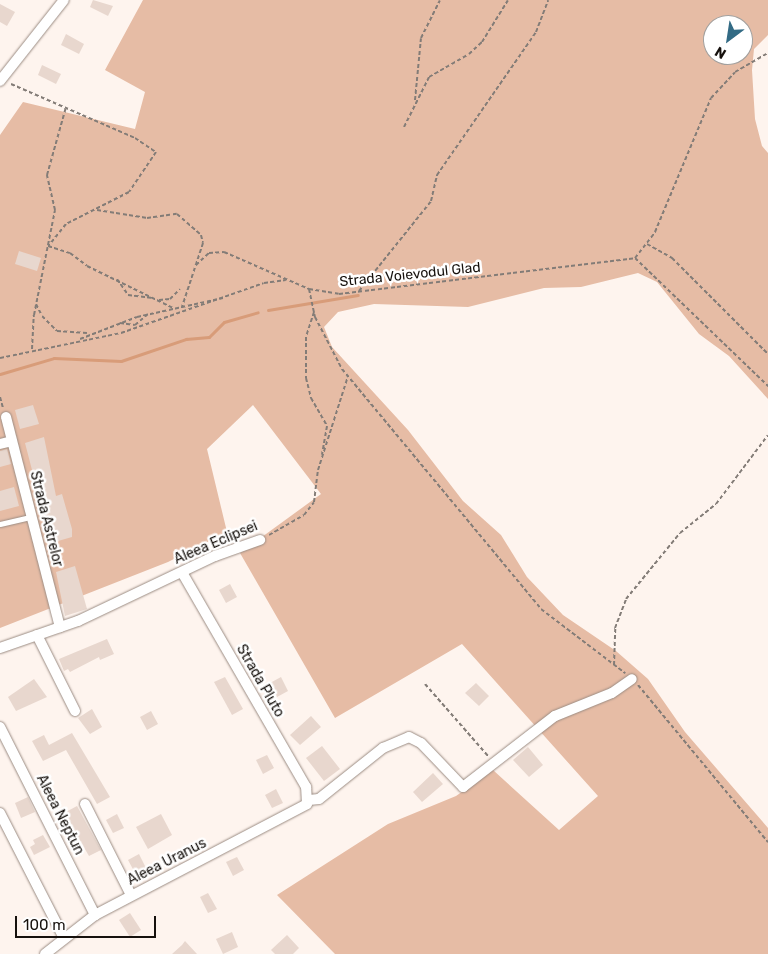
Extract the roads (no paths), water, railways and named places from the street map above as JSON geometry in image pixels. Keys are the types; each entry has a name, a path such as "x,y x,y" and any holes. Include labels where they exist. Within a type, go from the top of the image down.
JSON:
{"street":[{"path":"1,81 64,0"},
{"name":"Strada Astrelor","path":"6,417 60,627"},
{"path":"0,444 12,441"},
{"name":"Aleea Eclipsei","path":"0,648 60,627 182,572 260,540"},
{"name":"Strada Pluto","path":"182,572 306,787 308,802"},
{"path":"37,635 75,711"},
{"name":"Aleea Uranus","path":"45,954 95,915 308,802 319,799 383,748 402,738 421,743 460,786 467,785 493,762 555,716 612,693 632,679"},
{"name":"Aleea Neptun","path":"0,727 95,915"},
{"path":"85,804 132,895"},
{"path":"0,813 64,938"}],"lane":[{"path":"0,524 31,517"}],"waterway":[{"path":"268,310 358,295"},
{"path":"0,374 54,358 121,361 186,339 209,337 224,322 258,312"}]}
